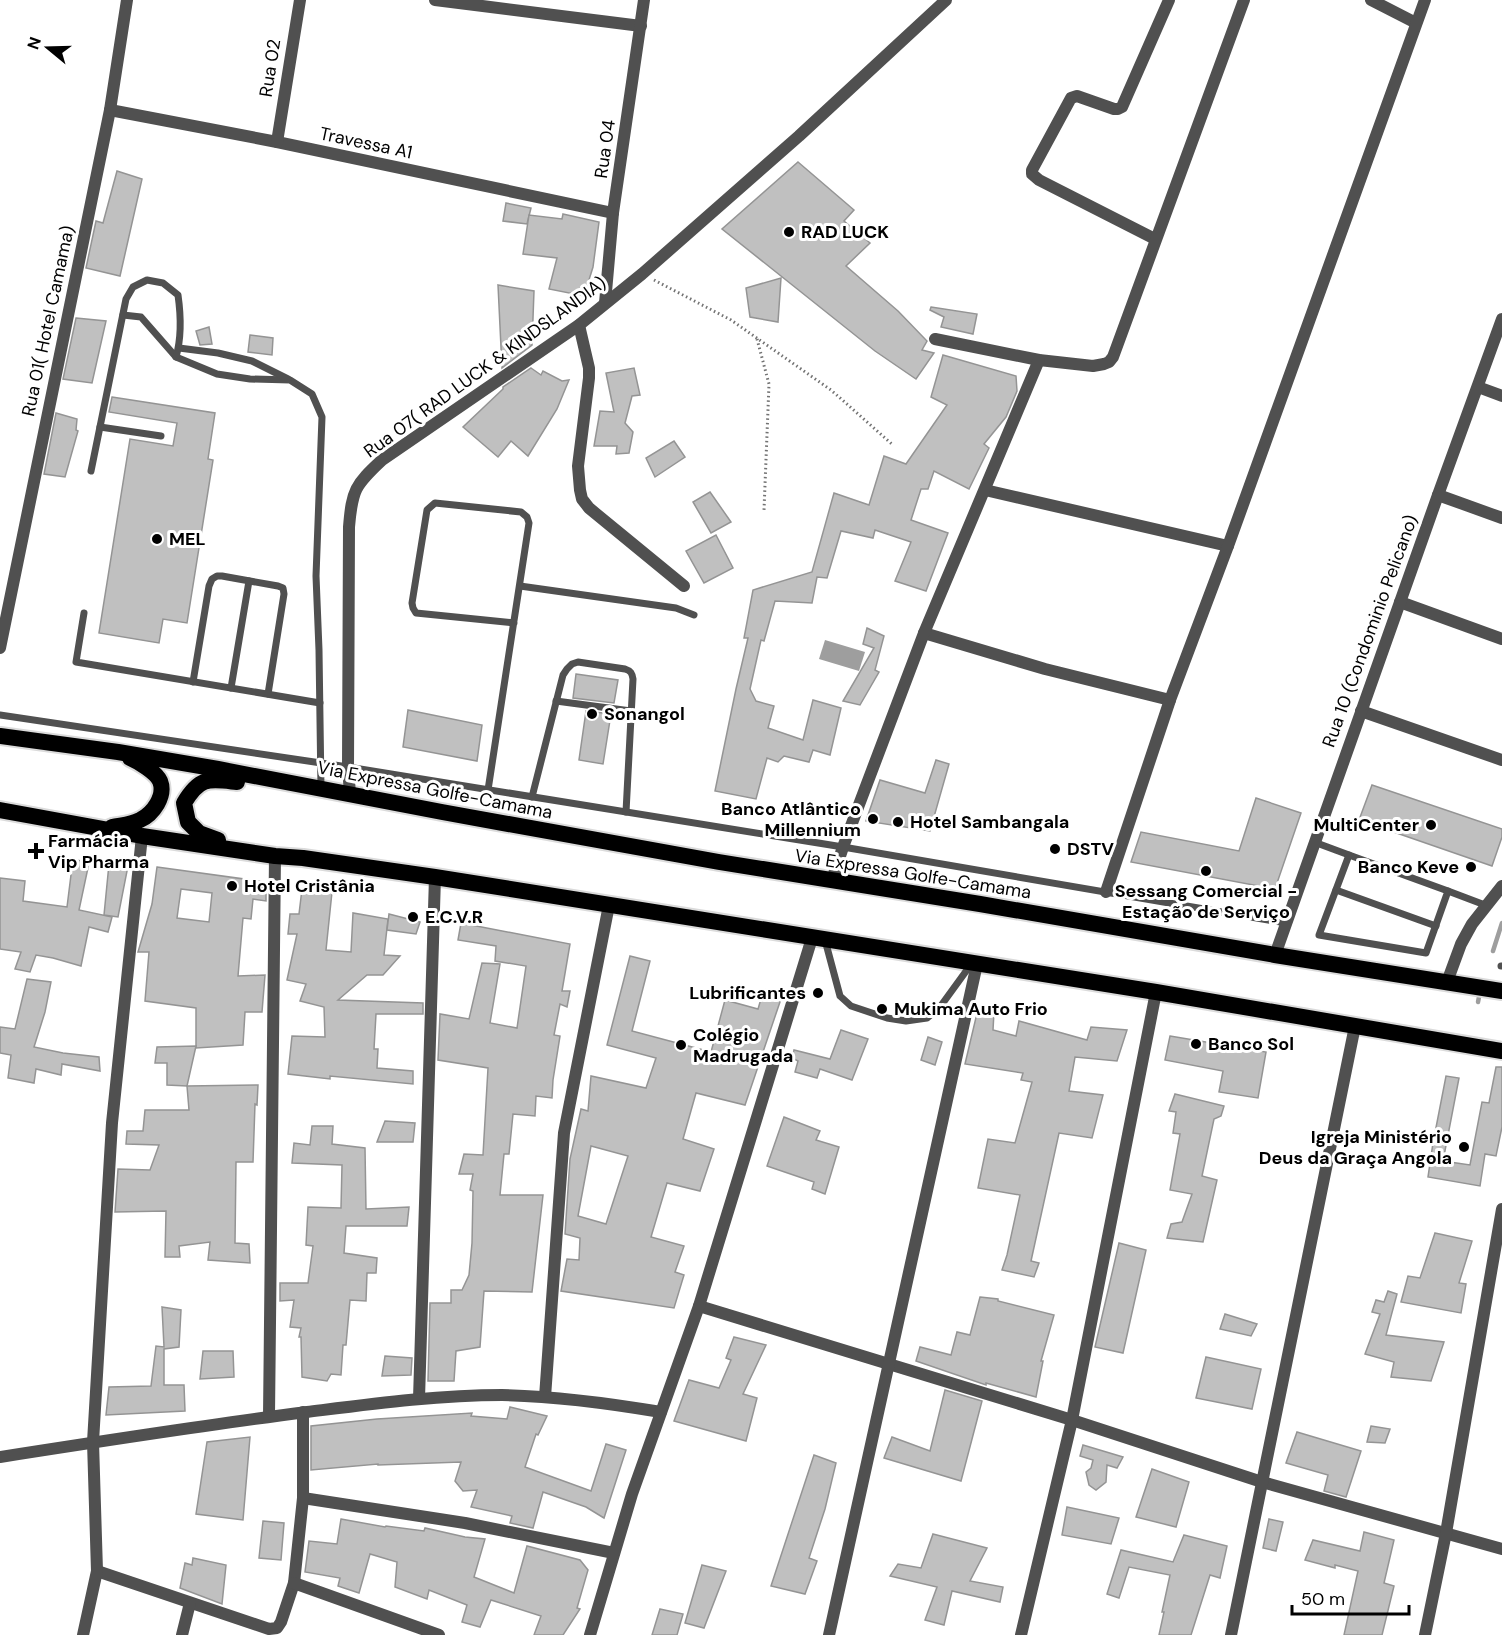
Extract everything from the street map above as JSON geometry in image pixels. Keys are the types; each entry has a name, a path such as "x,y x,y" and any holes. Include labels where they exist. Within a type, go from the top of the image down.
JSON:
{"highway":[{"name":"Via Expressa Golfe-Camama","path":"0,736 118,752 218,769 718,862 1502,992"},
{"path":"98,829 140,820 153,810 161,798 160,781 148,768 118,752"},
{"path":"320,788 207,780 193,789 184,803 188,822 199,833 214,840 303,858 1156,992 1502,1052"},
{"path":"0,810 142,836 275,856 303,858"}],"street":[{"name":"Rua 01( Hotel Camama)","path":"0,648 110,110 127,0"},
{"name":"Rua 02","path":"277,142 300,0"},
{"path":"440,0 641,26"},
{"name":"Rua 04","path":"605,303 613,213 644,0"},
{"name":"Rua 07( RAD LUCK & KINDSLANDIA)","path":"350,794 348,768 349,527 355,489 364,477 382,460 579,325 642,274 799,136 946,0"},
{"path":"1155,239 1039,180 1032,174 1032,170 1071,98 1077,96 1114,109 1122,107 1169,0"},
{"path":"935,339 1039,360 1093,366 1109,362 1113,357 1244,0"},
{"path":"1371,0 1416,22"},
{"path":"1106,892 1170,700 1425,0"},
{"name":"Travessa A1","path":"110,110 277,142 613,213"},
{"name":"Rua 10 (Condominio Pelicano)","path":"1275,955 1502,319"},
{"path":"579,325 589,368 578,466 582,499 589,508 684,586"},
{"path":"832,880 924,633 1039,360"},
{"path":"1478,387 1502,396"},
{"path":"985,490 1228,546"},
{"path":"1438,495 1502,518"},
{"path":"1400,602 1502,639"},
{"path":"924,633 1046,669 1170,700"},
{"path":"1361,711 1502,760"},
{"path":"83,1635 97,1571 93,1442 112,1123 142,836"},
{"path":"269,1416 275,856"},
{"path":"419,1400 435,877"},
{"path":"1447,982 1461,944 1472,924 1502,886"},
{"path":"545,1397 564,1133 609,905"},
{"path":"590,1635 632,1494 699,1306 819,939"},
{"path":"830,1635 974,963"},
{"path":"1021,1635 1072,1420 1156,992"},
{"path":"1231,1635 1355,1026"},
{"path":"1425,1635 1446,1533 1502,1209"},
{"path":"699,1306 1072,1420 1262,1482 1502,1549"},
{"path":"0,1457 269,1416 419,1400 500,1395 545,1397 609,1403 661,1412"},
{"path":"97,1571 269,1629 277,1628 294,1584 303,1498 303,1412"},
{"path":"303,1498 465,1524 614,1553"},
{"path":"294,1584 439,1635"},
{"path":"182,1635 190,1603"}],"lane":[{"path":"91,471 126,299 133,287 147,280 163,283 178,295 181,320 176,357"},
{"path":"123,315 141,317 176,357 217,374 250,379 290,380"},
{"path":"179,348 218,353 252,361 312,394 322,417 316,576 320,788"},
{"path":"100,427 161,436"},
{"path":"488,790 520,586 529,523 527,517 521,512 435,503 427,510 412,603 416,613 514,622"},
{"path":"193,682 209,586 212,579 222,576 283,588 284,594 268,694"},
{"path":"231,688 249,581"},
{"path":"520,586 676,608 694,615"},
{"path":"84,613 76,662 320,703"},
{"path":"532,797 556,701 567,669 578,662 630,671 633,674 626,812"},
{"path":"556,701 632,711"},
{"path":"0,715 843,847 1286,923"},
{"path":"1314,842 1485,905"},
{"path":"1349,855 1319,935 1426,953 1448,891"},
{"path":"1336,890 1436,926"},
{"path":"819,939 840,996 851,1006 887,1018 906,1021 927,1018 940,1007 974,963"}],"path":[{"path":"642,274 731,320 831,390 893,445"},
{"path":"757,339 769,384 764,510"}],"shaded area":[{"path":"825,640 865,652 859,671 819,659"}],"building":[{"path":"798,162 854,210 844,221 870,243 846,266 898,311 927,341 922,350 934,353 916,379 875,351 722,229"},
{"path":"117,171 142,179 120,276 86,268 96,221 103,223"},
{"path":"506,203 531,208 527,224 503,221"},
{"path":"563,214 599,222 593,267 584,296 549,289 557,258 523,254 529,215 562,219"},
{"path":"781,278 778,322 750,317 746,288"},
{"path":"498,285 534,291 532,345 502,368"},
{"path":"931,307 977,314 973,334 941,327 944,317 930,310"},
{"path":"76,318 106,321 92,383 63,379"},
{"path":"209,327 212,344 200,345 196,331"},
{"path":"250,335 273,338 272,355 248,352"},
{"path":"943,355 1016,376 1017,391 1006,417 984,444 989,448 969,489 934,471 928,489 921,489 911,520 948,533 926,591 895,581 911,542 875,530 873,538 841,531 827,578 817,577 812,603 775,601 764,641 761,640 750,689 756,701 774,706 768,728 803,740 813,700 841,708 830,755 813,750 809,762 784,756 778,762 767,758 756,799 715,791 748,638 744,638 753,590 812,572 834,493 869,505 884,456 906,464 947,405 931,397"},
{"path":"531,368 541,375 543,371 562,381 569,380 557,409 528,456 511,441 498,457 463,427 503,387"},
{"path":"634,368 640,395 632,396 625,423 633,432 629,453 616,454 617,446 594,446 600,411 614,412 606,373"},
{"name":"MEL","path":"112,397 215,413 208,459 213,460 187,623 163,619 159,643 99,633 130,439 173,446 177,423 109,412"},
{"path":"56,413 77,419 76,430 78,431 65,477 44,474"},
{"path":"674,441 685,457 655,477 646,458"},
{"path":"710,492 731,522 711,533 693,502"},
{"path":"716,535 733,568 704,583 686,551"},
{"path":"867,628 884,636 875,670 879,672 860,705 843,701 874,648 863,644"},
{"path":"576,674 618,680 614,703 573,698"},
{"path":"408,710 482,725 477,761 403,747"},
{"path":"586,711 611,714 603,764 579,760"},
{"path":"936,760 949,764 930,831 866,821 880,780 925,793"},
{"name":"MultiCenter","path":"1372,785 1502,829 1502,837 1492,866 1359,820"},
{"path":"1256,798 1301,813 1275,889 1131,862 1141,832 1239,851"},
{"path":"73,859 89,863 79,910 112,917 108,932 89,927 81,966 36,955 30,972 15,969 21,952 0,949 0,878 25,881 23,901 67,907"},
{"path":"109,864 128,866 118,917 104,915"},
{"path":"157,867 266,882 266,901 253,899 251,919 243,918 238,976 265,975 262,1012 245,1012 243,1045 196,1048 196,1008 145,1001 149,952 138,952 152,904","holes":["181,889 212,893 209,922 177,918"]},
{"path":"302,889 332,892 326,950 351,952 353,913 388,919 384,955 400,956 383,975 367,975 338,1000 423,1003 423,1014 376,1014 374,1049 378,1049 377,1068 413,1071 413,1084 288,1074 292,1036 325,1037 324,1007 300,1001 306,984 287,980 297,934 288,934 290,914 299,914"},
{"path":"389,914 420,922 416,934 387,930"},
{"path":"461,923 570,944 562,991 570,991 567,1007 560,1004 554,1035 560,1036 552,1098 536,1096 535,1116 513,1114 509,1154 504,1154 500,1195 543,1195 532,1292 484,1291 480,1347 456,1351 454,1381 428,1381 430,1303 451,1303 451,1290 462,1290 469,1275 473,1191 470,1190 473,1174 459,1174 464,1154 483,1155 488,1068 438,1060 440,1014 469,1019 482,963 500,964 490,1023 517,1028 526,966 495,961 496,946 458,940"},
{"path":"630,956 650,961 632,1031 711,1052 725,1000 758,1009 764,989 783,993 745,1105 696,1093 683,1139 714,1149 700,1191 667,1183 651,1237 684,1246 675,1272 684,1275 674,1308 561,1291 567,1259 579,1260 580,1238 565,1234 570,1159 581,1109 588,1111 591,1076 646,1088 656,1058 607,1045","holes":["591,1146 628,1156 606,1224 578,1216"]},
{"path":"27,979 51,982 34,1047 99,1057 100,1071 62,1064 61,1075 36,1069 34,1083 8,1078 11,1055 0,1053 0,1027 15,1029"},
{"path":"978,1009 994,1012 993,1030 1016,1036 1019,1021 1087,1040 1091,1027 1127,1030 1117,1061 1075,1057 1069,1091 1103,1095 1092,1138 1059,1133 1031,1261 1039,1263 1034,1277 1002,1270 1020,1195 978,1188 988,1139 1015,1143 1032,1082 1021,1080 1023,1073 965,1064"},
{"path":"841,1030 868,1039 852,1080 820,1069 817,1078 795,1072 798,1061 792,1058 794,1050 830,1059"},
{"path":"1170,1036 1266,1052 1258,1098 1219,1092 1223,1071 1165,1060"},
{"path":"928,1037 942,1042 935,1065 921,1060"},
{"path":"196,1046 187,1086 167,1085 167,1063 155,1063 157,1047"},
{"path":"1496,1067 1502,1067 1502,1127 1496,1156 1485,1154 1480,1186 1428,1177 1446,1076 1459,1078 1443,1161 1470,1165 1482,1102 1489,1103"},
{"path":"258,1085 253,1162 236,1162 235,1243 249,1244 250,1263 208,1260 210,1242 179,1246 180,1257 165,1257 166,1211 115,1212 118,1169 150,1170 159,1145 126,1144 127,1131 143,1131 145,1110 189,1110 187,1086"},
{"path":"1175,1094 1224,1106 1221,1116 1214,1119 1202,1176 1217,1180 1203,1242 1167,1238 1171,1224 1182,1222 1192,1194 1170,1190 1180,1134 1173,1133 1176,1112 1169,1111"},
{"path":"784,1117 820,1131 816,1140 839,1147 825,1194 812,1189 814,1182 767,1166"},
{"path":"385,1121 415,1123 413,1142 377,1142"},
{"path":"312,1126 333,1126 332,1144 365,1148 366,1209 409,1207 407,1226 346,1226 344,1253 377,1258 376,1273 367,1273 366,1301 350,1300 341,1375 331,1374 327,1381 302,1377 301,1337 299,1337 301,1328 290,1327 294,1300 280,1301 280,1283 308,1283 313,1246 306,1245 308,1207 341,1208 342,1165 292,1163 294,1143 310,1145"},
{"path":"1435,1233 1472,1241 1459,1283 1466,1284 1461,1313 1401,1302 1408,1276 1420,1278"},
{"path":"1119,1243 1146,1250 1123,1353 1095,1347"},
{"path":"1388,1291 1397,1294 1386,1335 1444,1342 1431,1381 1391,1377 1394,1362 1365,1354 1380,1314 1372,1312 1376,1300 1384,1302"},
{"path":"980,1297 998,1299 998,1301 1054,1315 1041,1361 1043,1361 1036,1397 986,1383 986,1385 916,1361 920,1347 951,1355 957,1332 970,1335"},
{"path":"162,1307 181,1310 179,1347 164,1349 164,1385 184,1385 185,1411 106,1415 109,1387 151,1386 156,1346 164,1347"},
{"path":"1225,1314 1257,1324 1251,1336 1220,1329"},
{"path":"734,1337 766,1345 743,1394 757,1398 746,1441 674,1421 689,1380 719,1388 731,1360 726,1358"},
{"path":"203,1351 233,1351 234,1377 200,1379"},
{"path":"385,1356 412,1358 411,1375 382,1376"},
{"path":"1206,1357 1261,1369 1252,1409 1196,1398"},
{"path":"945,1390 982,1401 961,1481 884,1458 892,1437 930,1451"},
{"path":"510,1407 547,1416 538,1435 536,1434 525,1467 591,1491 606,1444 626,1450 604,1518 586,1507 543,1492 533,1528 510,1523 512,1516 471,1507 477,1490 463,1491 455,1481 461,1462 378,1464 311,1470 311,1426 472,1413 471,1416 507,1419"},
{"path":"1371,1426 1390,1429 1385,1443 1367,1442"},
{"path":"1297,1432 1361,1451 1346,1497 1324,1491 1328,1475 1286,1463"},
{"path":"250,1437 243,1520 196,1514 207,1442"},
{"path":"1083,1445 1123,1457 1117,1468 1107,1465 1106,1482 1096,1490 1089,1485 1086,1472 1091,1468 1093,1460 1080,1456"},
{"path":"814,1455 836,1463 825,1509 809,1558 817,1561 805,1594 771,1586"},
{"path":"1152,1469 1189,1482 1176,1527 1136,1517"},
{"path":"1067,1507 1119,1518 1111,1544 1062,1535"},
{"path":"341,1519 385,1527 424,1531 425,1528 485,1539 474,1577 514,1593 527,1546 580,1560 588,1570 577,1608 580,1609 563,1635 534,1635 541,1616 491,1600 480,1627 462,1622 467,1605 429,1590 427,1599 395,1587 397,1562 370,1554 359,1593 338,1586 340,1578 305,1572 309,1541 337,1544"},
{"path":"1269,1519 1283,1522 1276,1551 1263,1548"},
{"path":"263,1521 284,1523 281,1560 259,1558"},
{"path":"1364,1532 1394,1540 1384,1583 1394,1586 1382,1635 1344,1635 1358,1571 1305,1560 1313,1540 1360,1551"},
{"path":"933,1534 987,1548 970,1581 1003,1587 1000,1602 952,1591 944,1625 925,1620 937,1587 890,1576 898,1564 921,1568"},
{"path":"1184,1535 1227,1546 1220,1578 1210,1575 1191,1635 1159,1635 1170,1575 1129,1567 1119,1598 1107,1594 1121,1550 1173,1562"},
{"path":"193,1558 226,1565 222,1604 180,1588 185,1563 192,1565"},
{"path":"702,1565 726,1571 704,1628 685,1623"},
{"path":"660,1609 683,1614 677,1635 652,1635"}],"waterway":[{"path":"1493,951 1502,923"},
{"path":"1478,1002 1479,997"}],"place":[{"name":"RAD LUCK","path":"789,232"},
{"name":"MEL","path":"157,539"},
{"name":"Sonangol","path":"592,714"},
{"name":"Banco Atlântico Millennium","path":"873,819"},
{"name":"Hotel Sambangala","path":"898,822"},
{"name":"MultiCenter","path":"1431,825"},
{"name":"DSTV","path":"1055,849"},
{"name":"Farmácia Vip Pharma","path":"36,851"},
{"name":"Banco Keve","path":"1471,867"},
{"name":"Sessang Comercial - Estação de Serviço","path":"1206,871"},
{"name":"Hotel Cristânia","path":"232,886"},
{"name":"E.C.V.R","path":"413,917"},
{"name":"Lubrificantes","path":"818,993"},
{"name":"Mukima Auto Frio","path":"882,1009"},
{"name":"Banco Sol","path":"1196,1044"},
{"name":"Colégio Madrugada","path":"681,1045"},
{"name":"Igreja Ministério Deus da Graça Angola","path":"1464,1147"}]}
